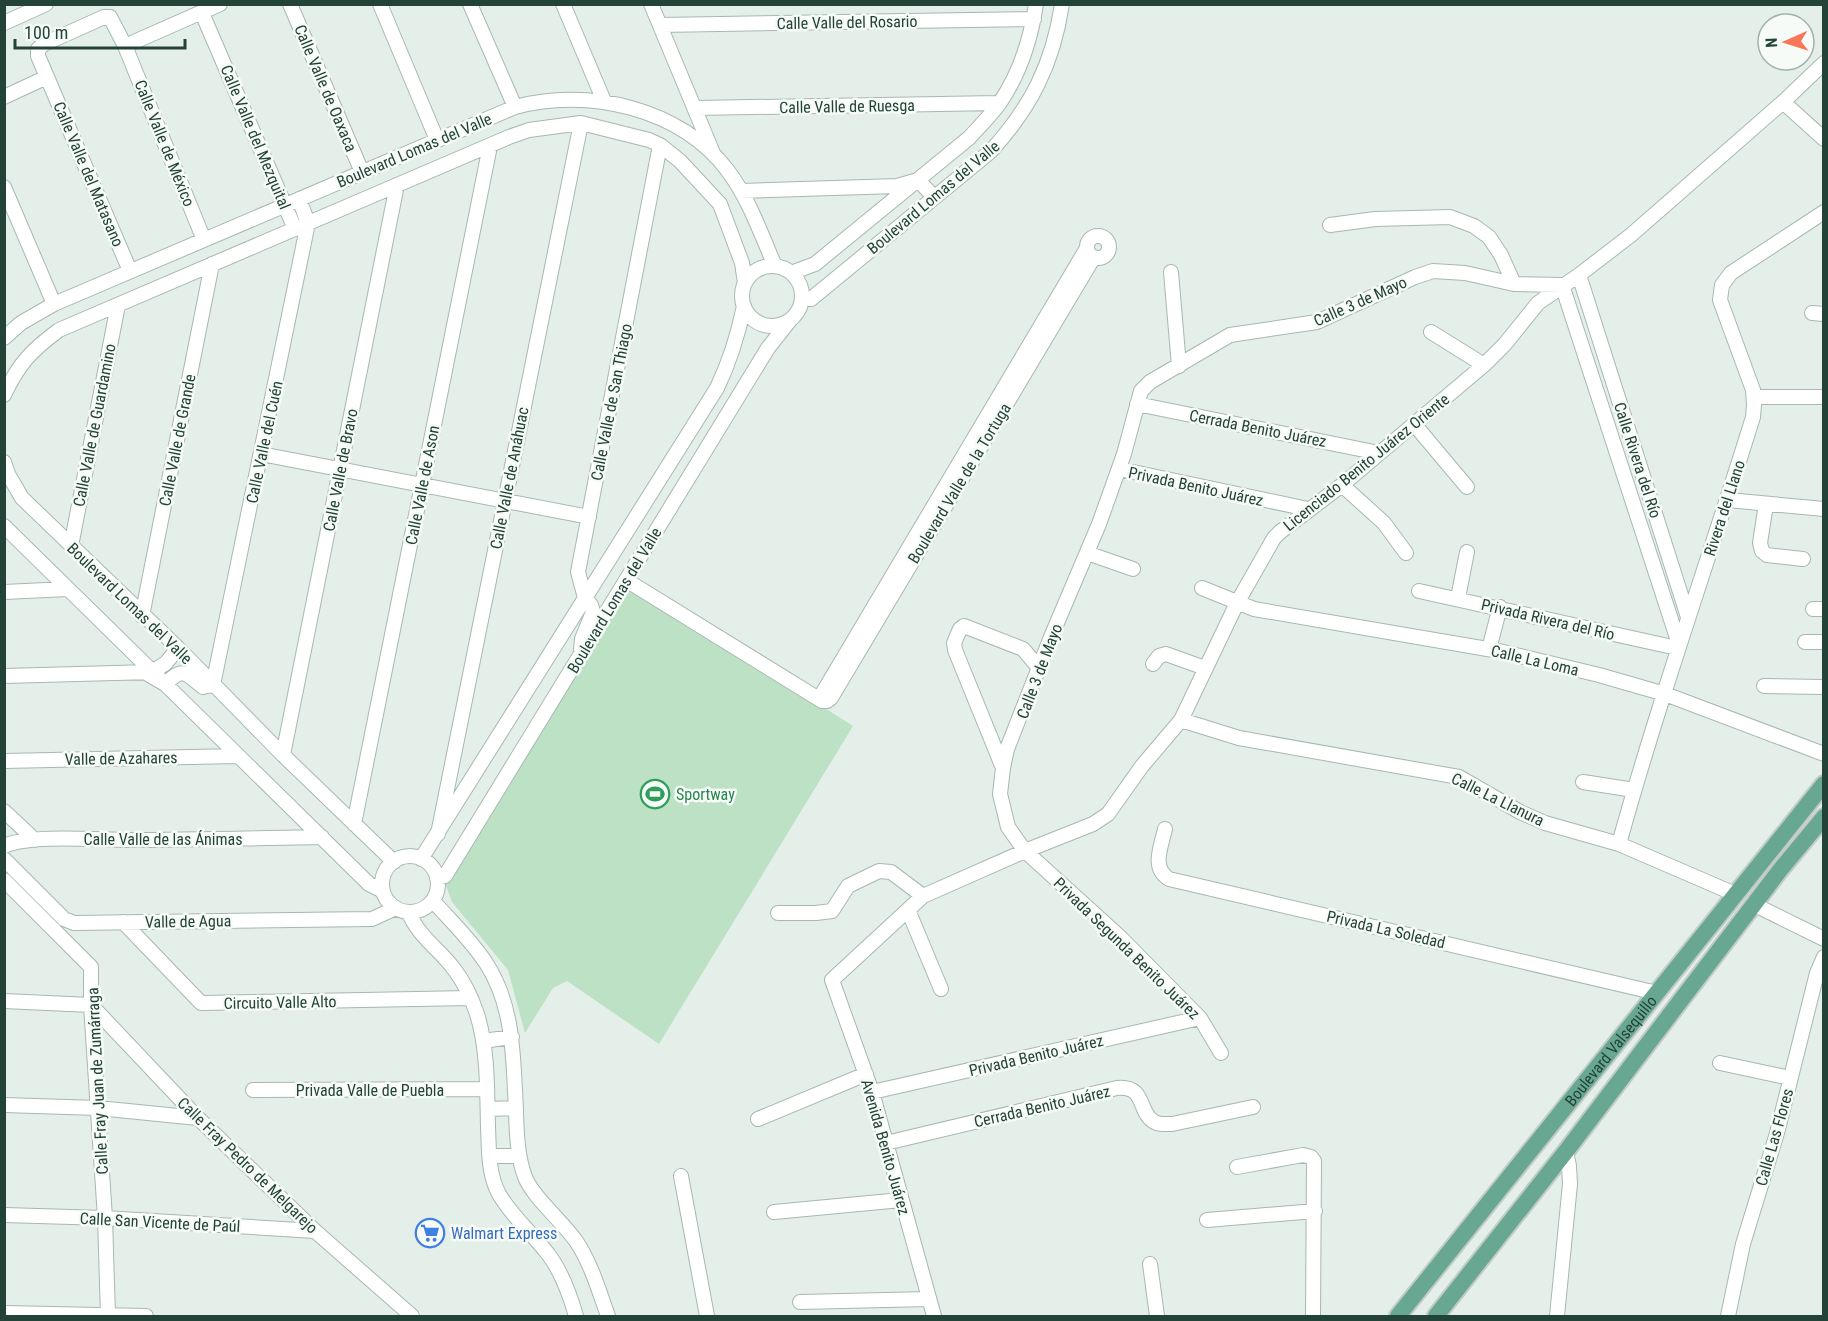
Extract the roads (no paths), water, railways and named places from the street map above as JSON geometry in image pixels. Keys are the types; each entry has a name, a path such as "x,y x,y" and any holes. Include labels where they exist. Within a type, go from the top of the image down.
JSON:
{"main road":[{"name":"Boulevard Valsequillo","path":"1398,1317 1824,784"},
{"name":"Boulevard Valsequillo","path":"1436,1317 1566,1152 1754,904 1824,817"}],"street":[{"path":"4,97 48,77 38,56 38,49 44,44 104,16 113,20 125,46 220,4"},
{"name":"Calle Valle de Oaxaca","path":"291,4 362,172"},
{"path":"380,4 437,140"},
{"path":"470,4 515,107"},
{"path":"563,4 604,101"},
{"path":"651,4 714,155"},
{"name":"Boulevard Lomas del Valle","path":"802,298 811,299 991,151 1024,110 1046,69 1055,41 1062,4"},
{"path":"4,23 46,5"},
{"name":"Calle Valle del Mezquital","path":"202,12 292,202"},
{"name":"Boulevard Lomas del Valle","path":"791,273 815,264 901,189 918,180 969,138 999,104 1020,64 1035,12"},
{"name":"Calle Valle del Rosario","path":"660,25 1035,12"},
{"name":"Calle Valle de México","path":"125,46 204,240"},
{"path":"1562,285 1579,275 1631,235 1784,102 1824,63"},
{"name":"Calle Valle del Matasano","path":"48,77 130,271"},
{"name":"Boulevard Lomas del Valle","path":"4,338 21,323 54,304 515,107 536,101 576,99 618,103 679,129 695,139 714,155 741,191 775,266"},
{"path":"1784,102 1824,139"},
{"name":"Calle Valle de Ruesga","path":"695,108 999,104"},
{"name":"Boulevard Lomas del Valle","path":"4,395 12,378 33,349 59,330 529,130 580,123 649,140 660,146 680,161 720,204 742,263 745,283"},
{"name":"Calle Valle de Anáhuac","path":"438,834 580,123"},
{"name":"Calle Valle de Ason","path":"354,824 490,146"},
{"name":"Calle Valle de San Thiago","path":"581,654 582,639 593,612 589,592 578,572 660,146"},
{"path":"918,180 934,197"},
{"name":"Calle Valle de Bravo","path":"282,755 397,185"},
{"path":"4,187 54,304"},
{"path":"741,191 901,189 921,208"},
{"path":"292,202 301,226"},
{"path":"1824,212 1731,273 1722,285 1720,300 1754,397 1824,397"},
{"path":"1330,225 1375,219 1450,217 1474,226 1489,237 1501,255 1514,284"},
{"name":"Calle Valle del Cuén","path":"213,686 261,454 301,226"},
{"name":"Boulevard Valle de la Tortuga","path":"626,580 819,699 827,701 831,698 1091,253"},
{"name":"Calle Valle de Grande","path":"142,616 212,264"},
{"path":"775,266 791,273 800,285 802,298 799,310 792,319 770,326 758,322 749,315 744,306 742,293 745,283 753,273 764,267 775,266"},
{"name":"Calle 3 de Mayo","path":"1025,851 1008,828 1000,794 1002,768 1007,749 1119,469 1141,391 1146,384 1230,335 1317,322 1423,273 1433,271 1465,273 1514,284 1562,285"},
{"path":"1171,272 1179,366"},
{"name":"Calle Rivera del Río","path":"1579,275 1688,618"},
{"name":"Calle Rivera del Río","path":"1562,285 1678,646"},
{"name":"Licenciado Benito Juárez Oriente","path":"832,980 923,896 1093,824 1108,814 1142,766 1181,720 1237,603 1274,538 1308,509 1342,485 1484,365 1505,345 1533,308 1562,285"},
{"name":"Calle Valle de Guardamino","path":"71,546 118,305"},
{"name":"Boulevard Lomas del Valle","path":"422,859 717,388 726,370 737,337 744,306"},
{"name":"Boulevard Lomas del Valle","path":"437,878 445,876 768,348 792,319"},
{"path":"1431,332 1484,365"},
{"path":"1593,378 1610,373"},
{"name":"Rivera del Llano","path":"1688,618 1753,417 1754,397"},
{"name":"Cerrada Benito Juárez","path":"1137,404 1379,453"},
{"path":"1414,424 1467,487"},
{"path":"261,454 589,517"},
{"name":"Boulevard Lomas del Valle","path":"4,462 22,498 142,616 178,648 282,755 394,862"},
{"name":"Privada Benito Juárez","path":"1119,469 1308,509"},
{"path":"1342,485 1384,523 1406,553"},
{"path":"1633,501 1650,495"},
{"path":"1728,500 1824,509"},
{"path":"1766,504 1760,543 1762,551 1767,555 1803,559"},
{"name":"Boulevard Lomas del Valle","path":"4,526 149,673 165,684 369,885 383,891"},
{"path":"1458,598 1467,552"},
{"path":"1087,553 1133,569"},
{"name":"Calle La Loma","path":"1202,588 1254,609 1488,649 1599,675 1665,694 1824,754"},
{"path":"4,592 68,589"},
{"name":"Privada Rivera del Río","path":"1419,591 1678,646"},
{"path":"589,592 613,601"},
{"path":"1488,649 1500,607"},
{"path":"1619,844 1688,618"},
{"path":"1002,768 955,650 954,643 960,628 964,626 1023,649 1039,668"},
{"path":"1805,642 1824,642"},
{"path":"4,676 149,673 166,663 178,648"},
{"path":"1153,664 1159,656 1166,654 1204,668"},
{"path":"165,684 182,672 203,687 213,686"},
{"path":"1764,686 1824,687"},
{"name":"Calle La Llanura","path":"1181,720 1239,738 1459,777 1520,812 1545,823 1619,844 1735,894"},
{"name":"Valle de Azahares","path":"4,761 238,756"},
{"path":"1583,782 1634,789"},
{"path":"4,811 35,840"},
{"name":"Privada La Soledad","path":"1165,829 1158,869 1169,879 1657,993"},
{"name":"Calle Valle de las Ánimas","path":"4,846 15,841 35,840 322,837"},
{"name":"Privada Segunda Benito Juárez","path":"1025,851 1121,938 1200,1018 1221,1053"},
{"path":"402,910 422,910 433,901 438,886 437,878 429,863 422,859 410,856 394,862 384,876 383,891 386,898 402,910 455,970 471,998 483,1041 492,1174 499,1193 512,1213 549,1255 564,1283 576,1317"},
{"name":"Valle de Agua","path":"4,859 64,919 74,923 372,919 402,910"},
{"path":"778,913 832,911 848,886 879,870 891,872 923,896"},
{"name":"Calle Fray Juan de Zumárraga","path":"7,886 91,967 91,1005 105,1218 108,1316"},
{"path":"433,901 487,964 507,1009 512,1037 519,1156 530,1188 577,1242 592,1272 608,1317"},
{"path":"1754,904 1824,939"},
{"path":"908,910 941,989"},
{"name":"Circuito Valle Alto","path":"123,922 201,1003 471,998"},
{"name":"Calle Las Flores","path":"1728,1317 1743,1244 1777,1133 1817,973 1824,957"},
{"name":"Avenida Benito Juárez","path":"832,980 872,1092 934,1317"},
{"path":"4,1001 91,1005"},
{"name":"Calle Fray Pedro de Melgarejo","path":"91,1005 198,1118 315,1231 412,1317"},
{"name":"Privada Benito Juárez","path":"872,1092 1200,1018"},
{"path":"483,1041 512,1037"},
{"path":"1720,1063 1790,1078"},
{"path":"758,1119 866,1074"},
{"name":"Cerrada Benito Juárez","path":"886,1143 1123,1087 1138,1096 1149,1117 1153,1122 1159,1124 1172,1124 1253,1107"},
{"name":"Privada Valle de Puebla","path":"253,1090 487,1089"},
{"path":"4,1106 98,1108 198,1118"},
{"path":"488,1109 516,1108"},
{"path":"1557,1317 1570,1184 1566,1152"},
{"path":"1237,1167 1303,1155 1311,1157 1315,1163 1313,1317"},
{"path":"490,1156 519,1156"},
{"path":"681,1176 707,1317"},
{"path":"774,1212 902,1200"},
{"path":"1207,1220 1315,1211"},
{"name":"Calle San Vicente de Paúl","path":"4,1215 105,1218 315,1231"},
{"path":"1150,1264 1157,1317"},
{"path":"800,1302 929,1299"},
{"path":"4,1313 146,1317"}],"place":[{"name":"Sportway","path":"655,794"},
{"name":"Walmart Express","path":"430,1233"}]}
